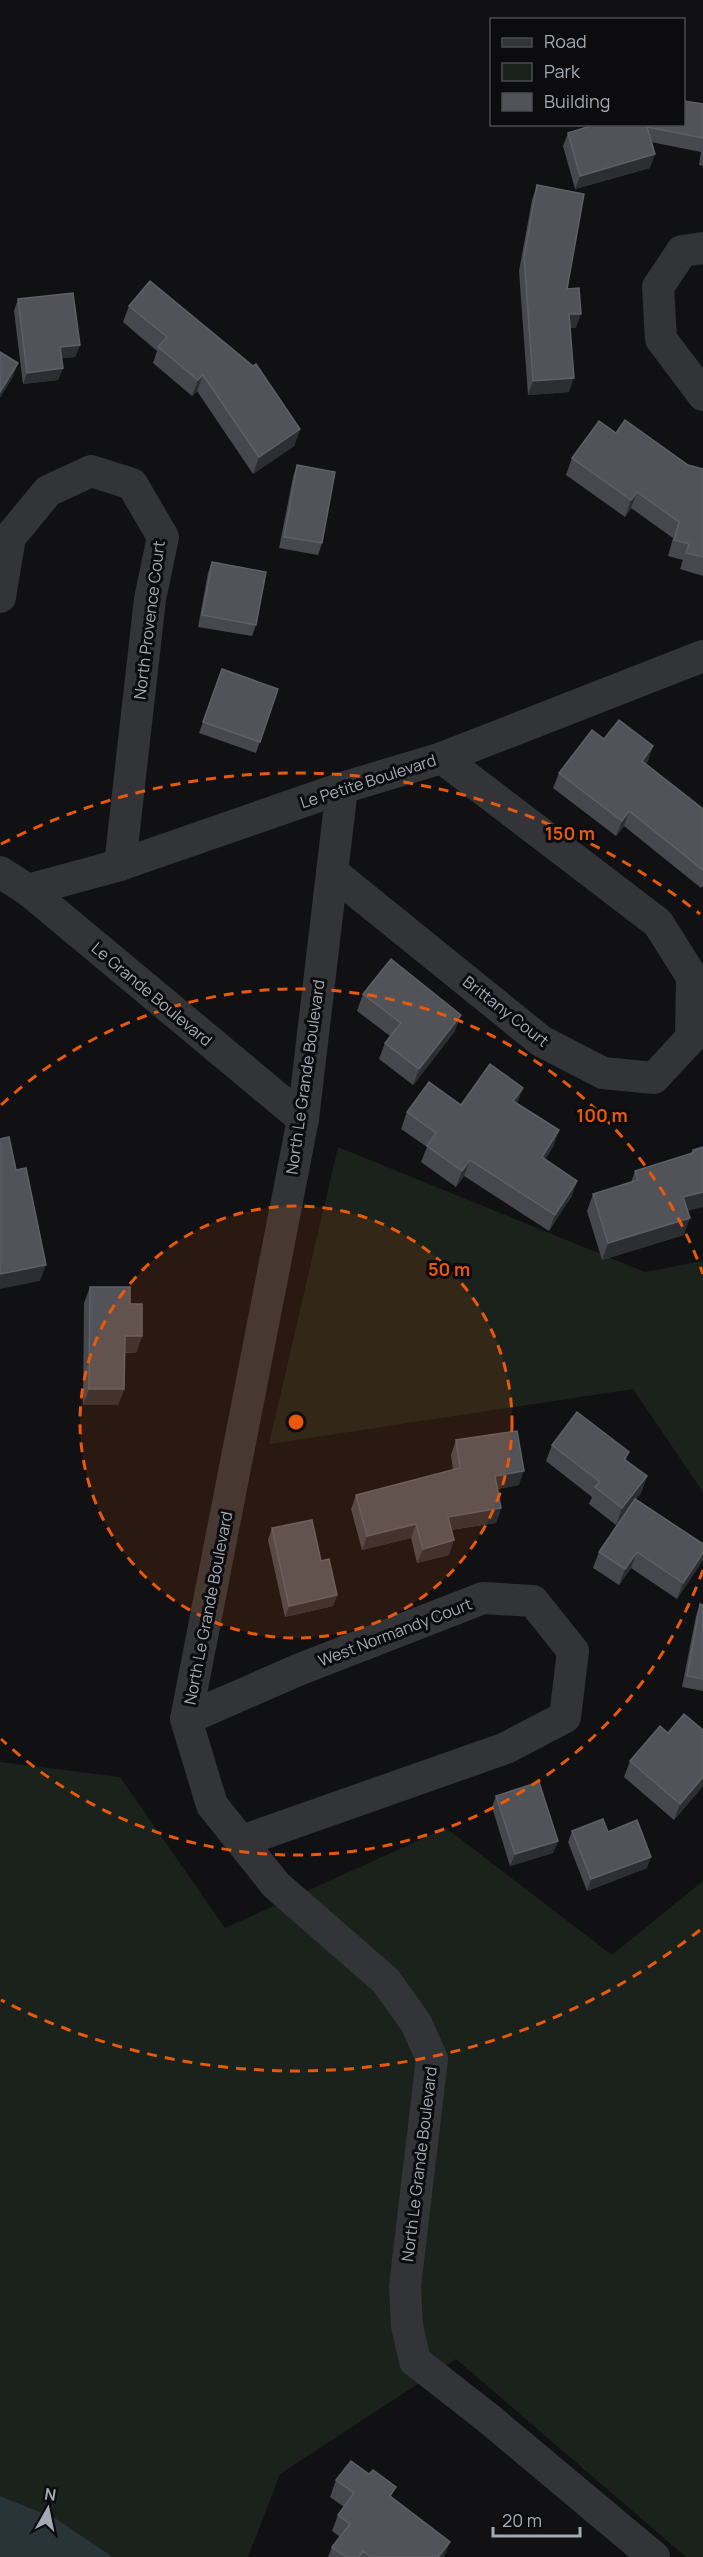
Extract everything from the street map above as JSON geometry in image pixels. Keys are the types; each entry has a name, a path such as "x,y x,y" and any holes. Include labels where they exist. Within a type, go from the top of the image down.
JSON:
{"street":[{"path":"703,248 682,251 658,287 661,339 703,395"},
{"name":"North Provence Court","path":"0,597 10,537 48,491 91,471 132,484 163,537 150,599 120,865"},
{"name":"Le Petite Boulevard","path":"27,890 120,865 342,788 442,758 703,656"},
{"name":"Brittany Court","path":"332,872 541,1041 603,1072 654,1078 691,1038 692,977 657,923 442,758"},
{"name":"North Le Grande Boulevard","path":"342,788 303,1119 186,1719 212,1805 276,1885 386,1982 416,2023 432,2059 405,2286 407,2326 414,2361 497,2425 654,2557"},
{"name":"Le Grande Boulevard","path":"0,872 27,890 303,1119"},
{"name":"West Normandy Court","path":"186,1719 298,1670 483,1598 533,1601 573,1651 565,1718 506,1749 242,1841"}],"green space":[{"path":"338,1147 645,1272 703,1261 703,1492 633,1389 269,1444"},
{"path":"0,1762 120,1777 225,1928 446,1828 612,1955 703,1881 703,2557 686,2557 456,2359 280,2474 248,2557 113,2557 55,2518 0,2496"}],"shaded area":[{"path":"0,2496 55,2518 113,2557 0,2557"}],"building":[{"path":"685,101 703,104 703,138 647,127 655,154 580,176 568,133 591,126 685,126"},
{"path":"537,185 584,194 567,289 579,288 581,314 569,314 574,378 533,381 524,256"},
{"path":"150,281 253,366 256,364 300,429 259,457 203,375 198,380 158,347 167,337 129,306"},
{"path":"73,293 80,345 60,347 63,368 27,373 18,299"},
{"path":"0,352 18,363 0,392"},
{"path":"625,420 688,465 703,469 703,557 686,553 689,544 674,540 679,522 637,492 631,500 572,458 599,421 616,433"},
{"path":"297,465 335,472 322,543 284,537"},
{"path":"212,562 266,572 256,625 202,615"},
{"path":"222,669 278,689 260,742 203,722"},
{"path":"619,720 653,746 642,761 703,809 703,870 629,811 622,821 559,773 592,730 604,739"},
{"path":"391,959 461,1015 419,1069 385,1043 401,1023 363,994"},
{"path":"490,1064 523,1088 513,1101 559,1130 542,1157 577,1181 555,1215 470,1160 462,1171 427,1146 436,1133 407,1112 429,1082 461,1105"},
{"path":"9,1137 16,1170 26,1168 46,1265 0,1274 0,1139"},
{"path":"703,1147 703,1192 683,1197 690,1218 608,1243 593,1194 638,1180 635,1171 693,1153 693,1150"},
{"path":"90,1287 130,1287 130,1304 142,1304 142,1336 125,1336 124,1389 89,1389"},
{"path":"577,1412 629,1452 624,1459 647,1476 622,1508 595,1487 600,1482 552,1445"},
{"path":"517,1431 524,1471 495,1476 501,1508 448,1517 454,1540 423,1549 416,1524 367,1536 356,1495 460,1468 456,1440"},
{"path":"635,1499 703,1544 703,1553 683,1583 637,1552 625,1569 599,1552"},
{"path":"312,1520 321,1561 329,1559 337,1595 289,1606 272,1528"},
{"path":"700,1604 703,1605 703,1679 687,1676"},
{"path":"684,1714 703,1730 703,1777 680,1804 630,1761 660,1726 668,1733"},
{"path":"539,1782 558,1841 515,1854 496,1796"},
{"path":"603,1819 608,1832 637,1820 651,1857 591,1879 572,1831"},
{"path":"351,2461 369,2474 373,2470 396,2487 390,2496 450,2542 438,2557 371,2557 363,2551 359,2557 346,2557 332,2547 350,2524 338,2515 354,2493 336,2480"}]}
